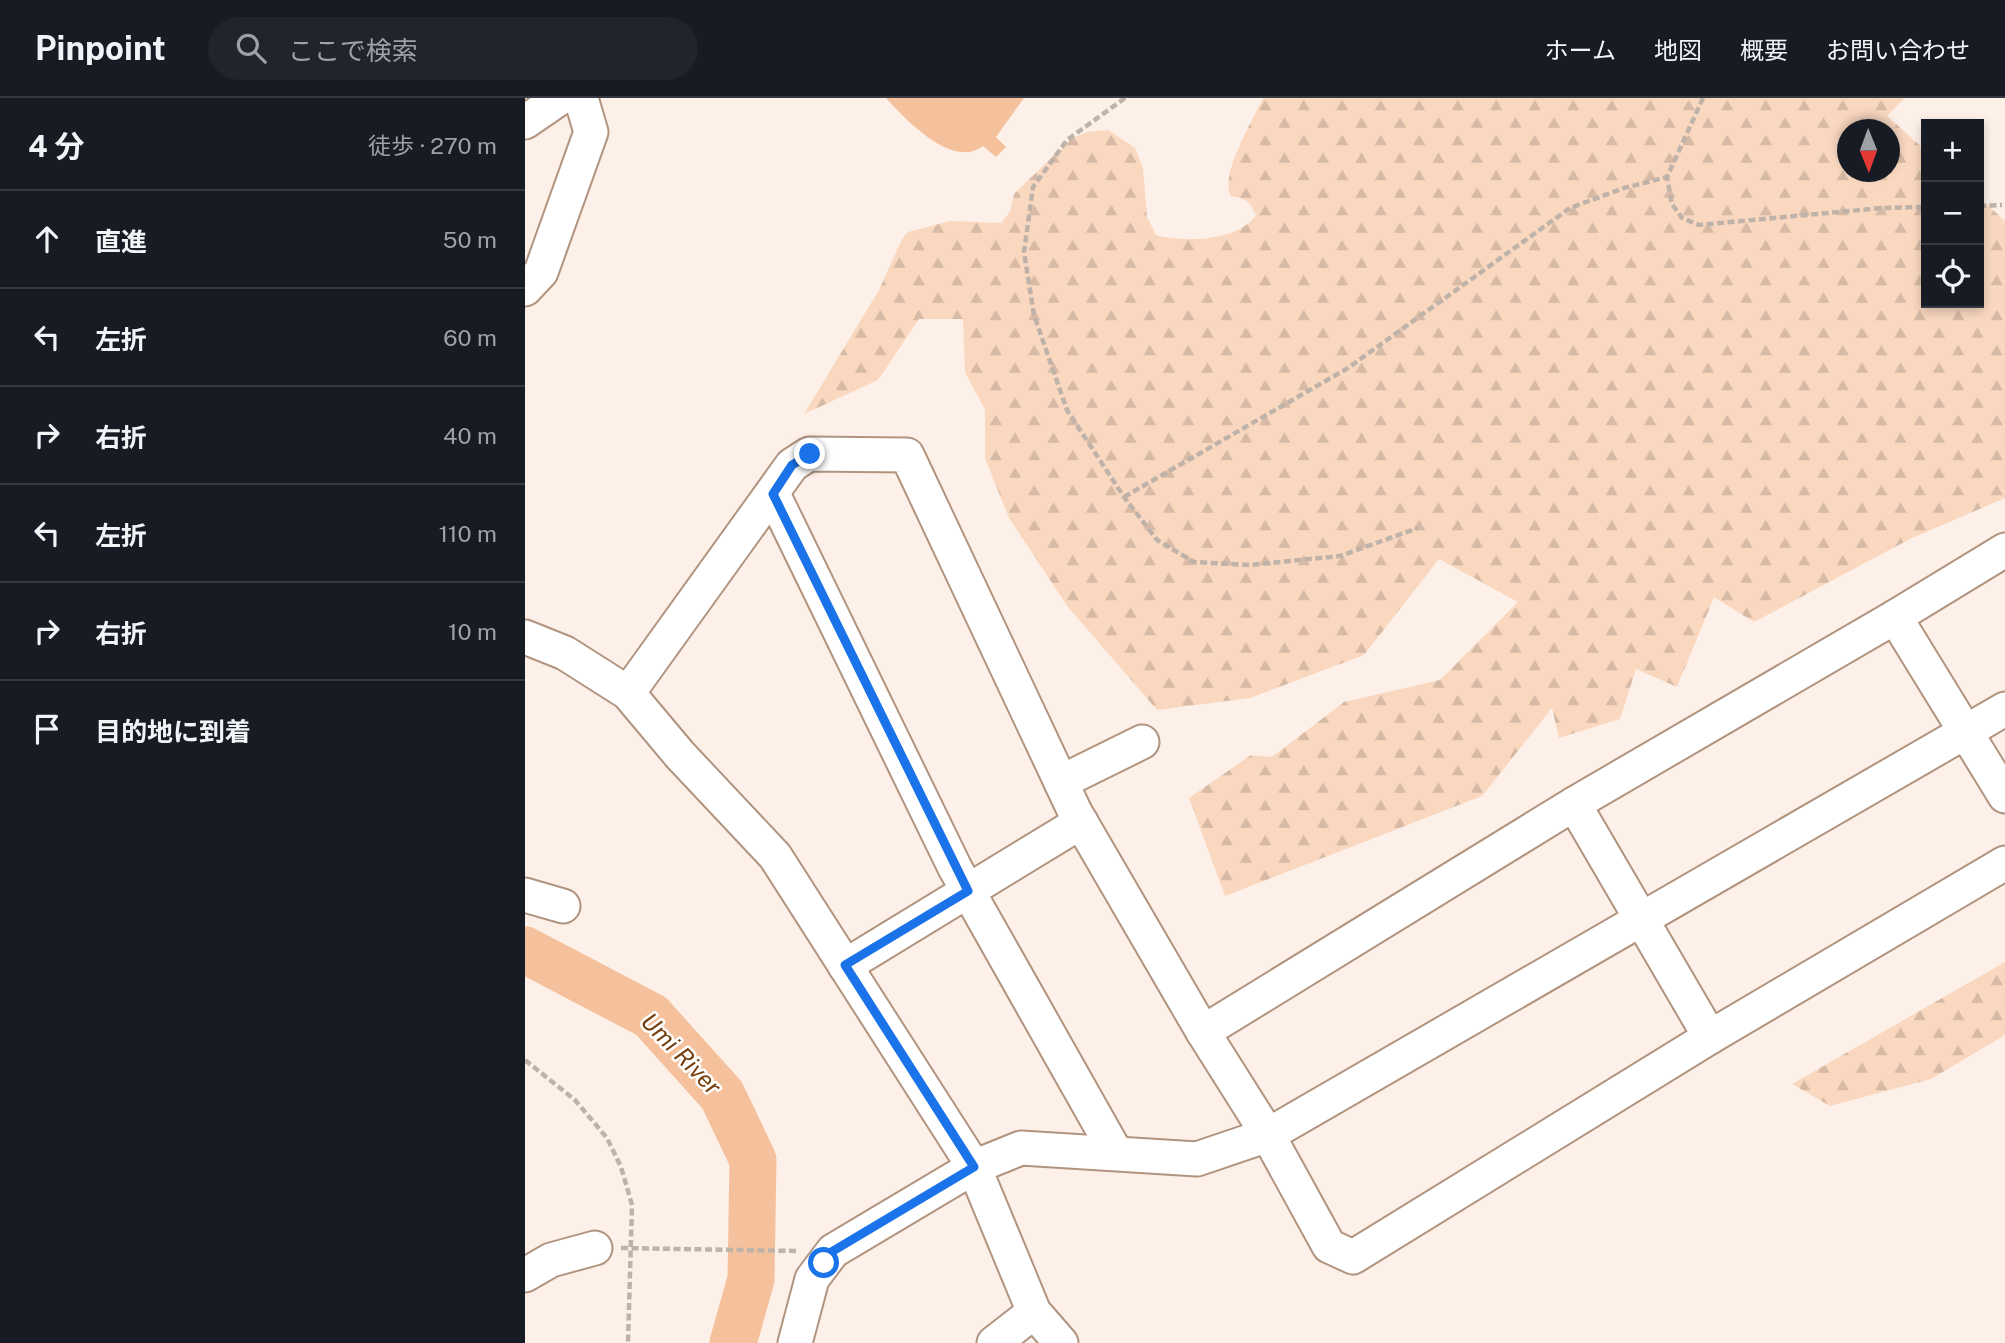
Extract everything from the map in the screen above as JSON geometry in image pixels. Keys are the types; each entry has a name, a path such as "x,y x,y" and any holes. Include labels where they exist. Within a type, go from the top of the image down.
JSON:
{"street":[{"path":"525,122 560,98"},
{"path":"525,289 541,272 591,132 581,98"},
{"path":"628,693 792,465 810,454 907,455 1081,822 1203,1032 1268,1135 1329,1246 1353,1256 1710,1037 2005,863"},
{"path":"773,494 968,891 1116,1153"},
{"path":"1203,1032 1574,804 2005,550"},
{"path":"1895,617 2005,796"},
{"path":"525,637 565,653 628,693 680,755 775,856 974,1167 1034,1312 1061,1343"},
{"path":"795,1343 812,1279 833,1251 974,1167 1021,1148 1197,1159 1268,1135 2005,709"},
{"path":"1061,782 1142,742"},
{"path":"1574,804 1710,1037"},
{"path":"845,965 1081,822"},
{"path":"525,895 563,906"},
{"path":"525,1275 551,1260 595,1248"},
{"path":"994,1343 1034,1312"}],"path":[{"path":"1125,98 1067,140 1033,187 1024,252 1034,315 1067,410 1124,497 1157,540 1194,562 1250,565 1340,556 1418,528"},
{"path":"1703,98 1667,177 1672,204 1682,218 1699,225 1881,208 1921,207"},
{"path":"1124,497 1348,368 1570,208 1624,188 1667,177"},
{"path":"1984,206 2002,205"},
{"path":"525,1060 575,1100 607,1138 621,1167 632,1205 628,1343"},
{"path":"632,1248 796,1251"}],"green space":[{"path":"1263,98 1905,98 1887,116 1890,119 1837,119 1837,182 1900,182 1900,128 1921,147 1921,308 1984,308 1984,202 2005,221 2005,498 1910,539 1754,622 1714,597 1677,687 1636,669 1620,719 1559,738 1552,708 1482,796 1225,896 1189,798 1251,755 1272,757 1344,702 1440,680 1518,602 1439,559 1364,655 1250,698 1157,710 1068,607 1009,518 985,458 985,410 965,372 963,319 919,319 878,380 804,414 879,290 902,239 908,232 950,221 1001,223 1010,212 1014,194 1071,139 1087,132 1108,130 1135,148 1143,168 1147,217 1156,235 1195,239 1224,235 1248,224 1256,215 1247,201 1231,196 1229,187 1233,162"},
{"path":"2005,962 2005,1035 1931,1079 1830,1106 1792,1084"}],"shaded area":[{"path":"886,98 1024,98 996,137 1006,147 996,157 983,146 971,152 958,152 944,147 917,129"},
{"path":"743,1267 764,1268 756,1343 727,1343"}],"waterway":[{"name":"Umi River","path":"525,950 651,1016 722,1095 753,1160 751,1279 733,1343"}],"route":[{"path":"810,454 792,465 773,494 968,891 845,965 974,1167 833,1251 824,1263"}]}
